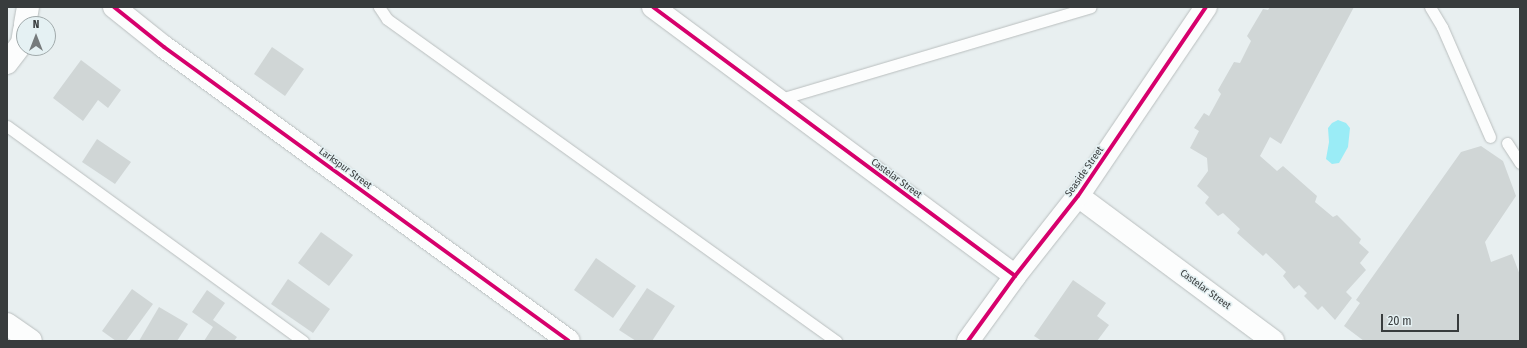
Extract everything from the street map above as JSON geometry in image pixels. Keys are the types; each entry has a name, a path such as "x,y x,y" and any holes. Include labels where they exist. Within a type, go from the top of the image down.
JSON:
{"street":[{"name":"Larkspur Street","path":"114,7 164,47 569,341"},
{"name":"Castelar Street","path":"653,7 1016,276"},
{"name":"Seaside Street","path":"968,341 1078,196 1206,7"},
{"path":"7,63 16,51"},
{"name":"Castelar Street","path":"1078,196 1273,341"},
{"path":"7,324 31,341"}],"lane":[{"path":"378,7 387,19 836,341"},
{"path":"777,100 1091,7"},
{"path":"1430,7 1442,27 1490,137"},
{"path":"7,126 303,341"},
{"path":"1507,143 1520,163"}],"water":[{"path":"1338,120 1346,123 1350,128 1348,147 1339,163 1332,164 1326,159 1329,142 1328,128 1332,123"}],"building":[{"path":"1270,7 1354,7 1281,144 1270,137 1260,156 1277,171 1283,166 1317,196 1315,202 1333,217 1337,215 1361,239 1359,243 1369,252 1360,263 1366,270 1346,292 1352,298 1335,320 1322,306 1318,310 1304,296 1307,293 1299,285 1294,289 1283,276 1286,272 1266,253 1263,256 1237,233 1240,229 1223,213 1218,216 1205,203 1209,197 1197,186 1208,171 1207,158 1190,148 1199,131 1194,128 1204,113 1209,116 1221,94 1218,90 1234,62 1240,63 1251,41 1247,36 1263,9 1268,10"},
{"path":"272,47 304,69 285,96 254,74"},
{"path":"81,60 121,90 108,108 98,100 83,121 53,98"},
{"path":"97,139 131,162 115,184 82,162"},
{"path":"1481,146 1503,161 1516,196 1485,242 1491,262 1512,254 1520,275 1520,341 1364,341 1344,326 1360,303 1356,300 1461,152"},
{"path":"321,232 353,255 329,286 298,263"},
{"path":"596,258 636,286 613,318 574,290"},
{"path":"288,279 330,309 313,333 271,304"},
{"path":"1073,280 1106,303 1097,316 1109,325 1097,341 1042,341 1034,336"},
{"path":"647,288 675,306 652,341 636,341 619,330"},
{"path":"132,289 153,304 126,341 116,341 102,331"},
{"path":"207,290 225,303 213,320 237,337 234,341 204,341 213,327 192,312"},
{"path":"159,307 188,324 177,341 139,341"}],"cycle path":[{"path":"114,7 164,47 569,341"},
{"path":"653,7 1015,276"},
{"path":"968,341 1015,276 1078,196 1206,7"}]}
